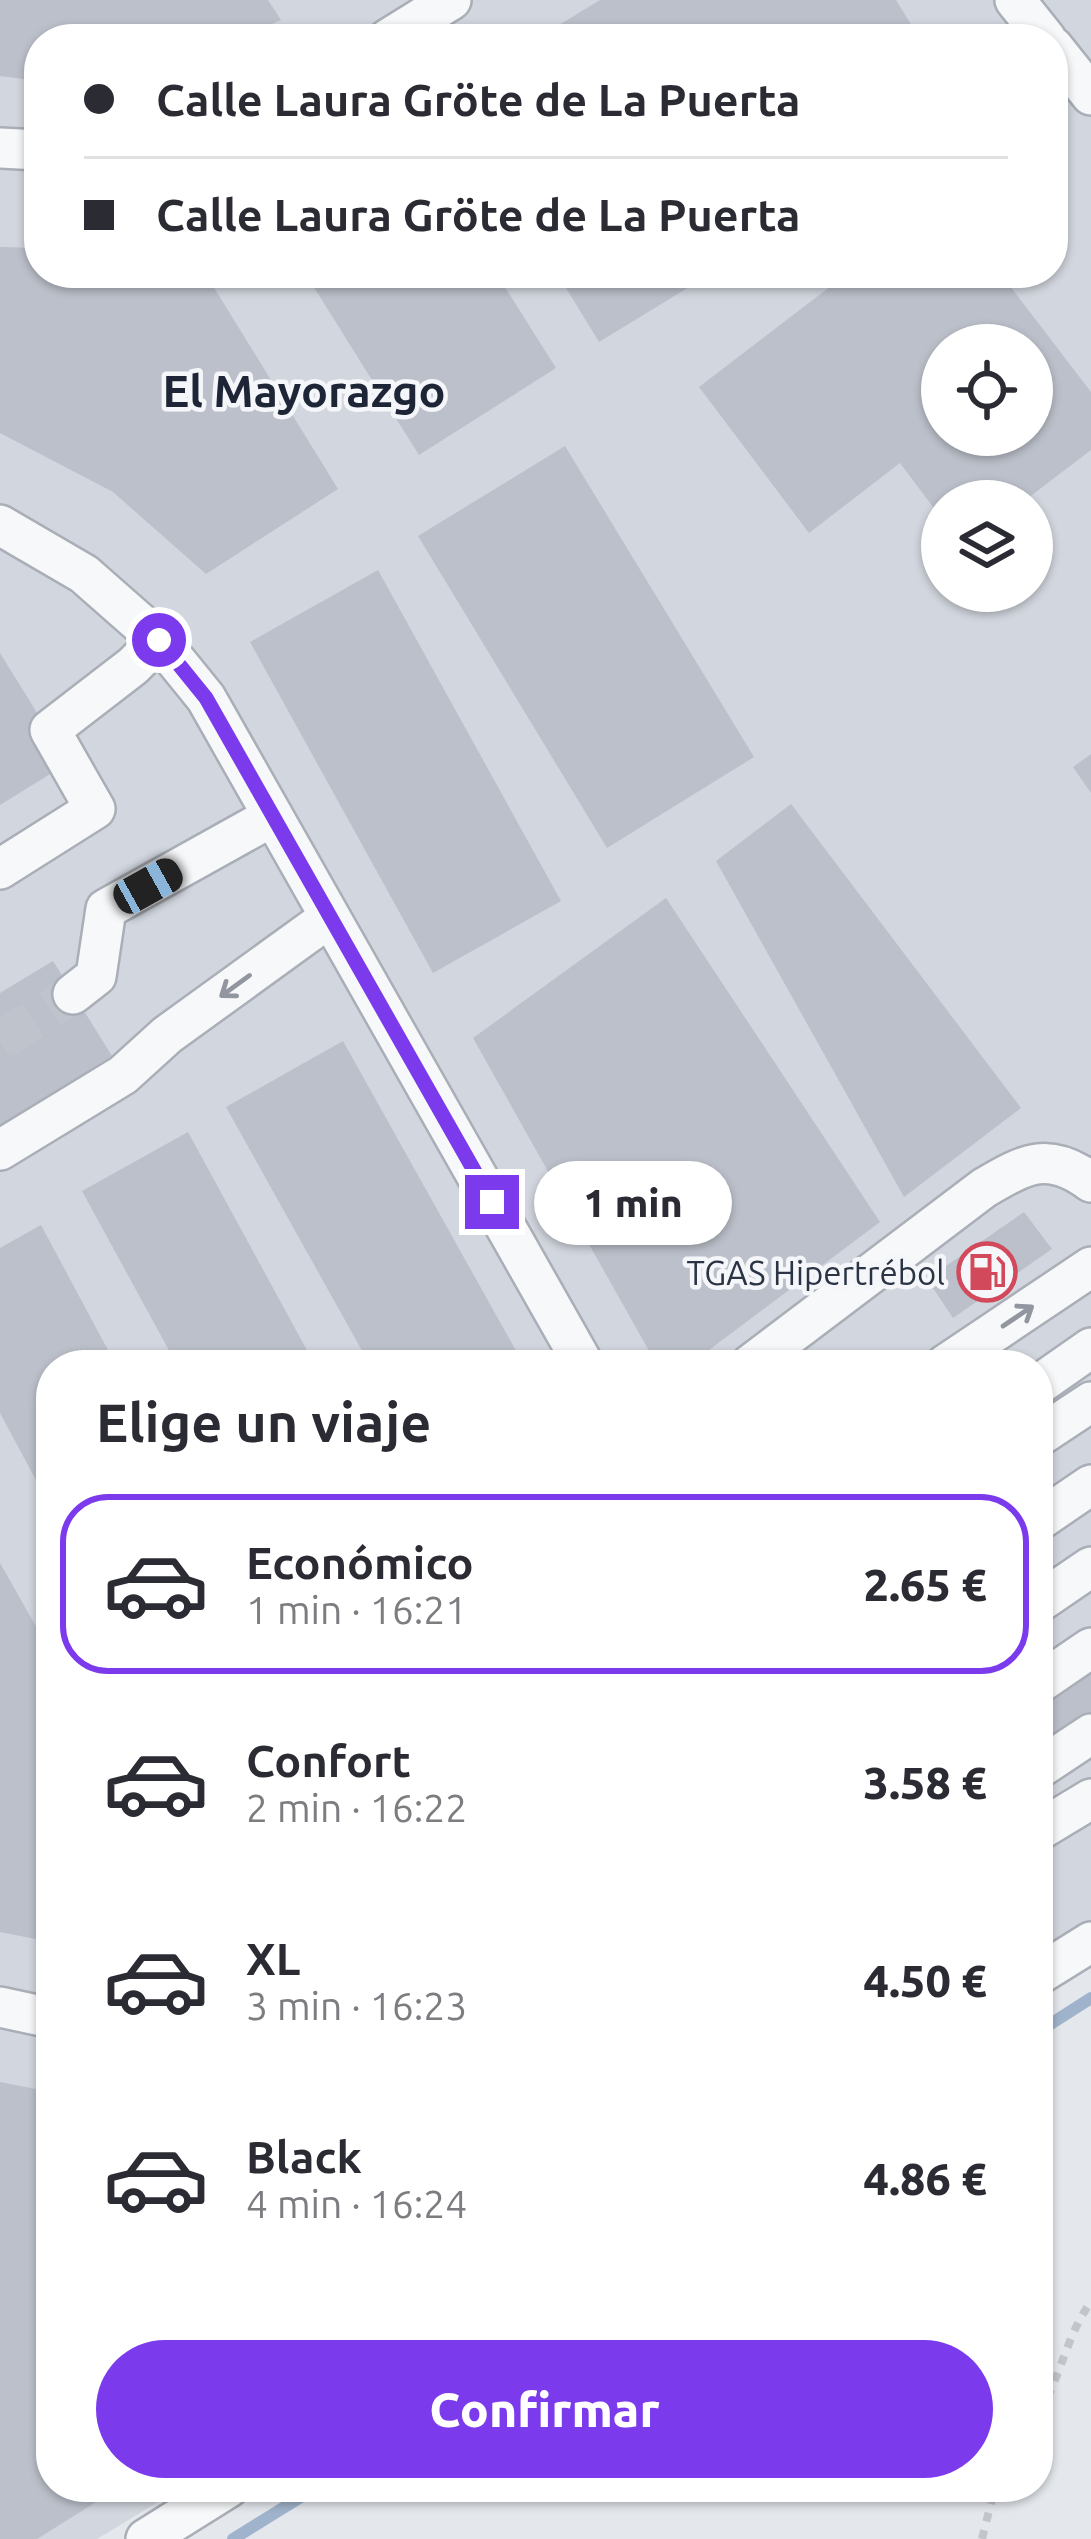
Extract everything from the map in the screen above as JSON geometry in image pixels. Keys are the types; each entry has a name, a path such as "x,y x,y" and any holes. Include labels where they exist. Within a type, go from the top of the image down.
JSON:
{"street":[{"path":"412,24 451,0"},
{"path":"1015,0 1034,24"},
{"path":"1068,66 1091,95"},
{"path":"0,525 84,574 159,640 206,698 575,1350"},
{"path":"0,869 95,809 50,730 159,640"},
{"path":"74,994 96,976 106,909 273,816"},
{"path":"0,1150 123,1075 167,1035 330,917"},
{"path":"770,1350 984,1188 1021,1167 1048,1161 1086,1170"},
{"path":"966,1350 1091,1267"},
{"path":"1053,1374 1091,1348"},
{"path":"1053,1427 1091,1402"},
{"path":"1053,1511 1091,1485"},
{"path":"1053,1593 1091,1567"},
{"path":"1053,1674 1091,1648"},
{"path":"1053,1759 1091,1734"},
{"path":"1053,1822 1091,1799"},
{"path":"1053,1966 1091,1942"},
{"path":"0,2007 36,2015"},
{"path":"146,2539 205,2502"}],"path":[{"path":"1053,2388 1079,2317 1091,2302"},
{"path":"982,2539 991,2502"}],"shaded area":[{"path":"0,0 1091,0 1091,1943 1053,1966 1053,1350 36,1350 36,2502 158,2502 97,2539 0,2539"}],"building":[{"path":"0,0 268,0 281,20 272,24 24,24 24,79 0,76"},
{"path":"600,0 896,0 911,24 561,24"},
{"path":"0,247 24,248 24,288 214,288 338,489 206,574 113,492 0,433"},
{"path":"314,288 505,288 556,368 419,455"},
{"path":"566,288 687,288 599,342"},
{"path":"828,288 1011,288 1039,324 921,324 921,456 1053,456 1053,342 1091,392 1091,450 1052,480 921,480 921,491 900,463 809,533 699,387"},
{"path":"565,446 754,757 607,848 418,536"},
{"path":"378,570 561,901 433,973 250,642"},
{"path":"0,653 68,763 0,805"},
{"path":"1091,754 1091,793 1073,767"},
{"path":"791,804 1021,1108 904,1197 716,861"},
{"path":"666,898 880,1222 709,1350 649,1350 473,1038"},
{"path":"53,961 112,1056 0,1126 0,993"},
{"path":"343,1041 516,1350 362,1350 226,1107"},
{"path":"188,1132 307,1350 169,1350 82,1191"},
{"path":"1024,1212 1052,1249 953,1318 927,1279"},
{"path":"41,1225 108,1350 36,1350 36,1480 0,1413 0,1248"},
{"path":"0,1563 36,1627 36,1939 0,1932"},
{"path":"1091,1666 1091,1731 1060,1752 1053,1741 1053,1692"},
{"path":"0,2082 36,2089 36,2502 96,2502 37,2539 0,2539"}],"waterway":[{"path":"1053,2022 1091,1998"},
{"path":"233,2539 293,2502"}],"tunnel":[{"path":"0,1041 73,994"}],"place":[{"name":"TGAS Hipertrébol","path":"987,1272"}],"district":[{"name":"El Mayorazgo","path":"304,390"}],"route":[{"path":"159,640 206,698 492,1202"}]}
